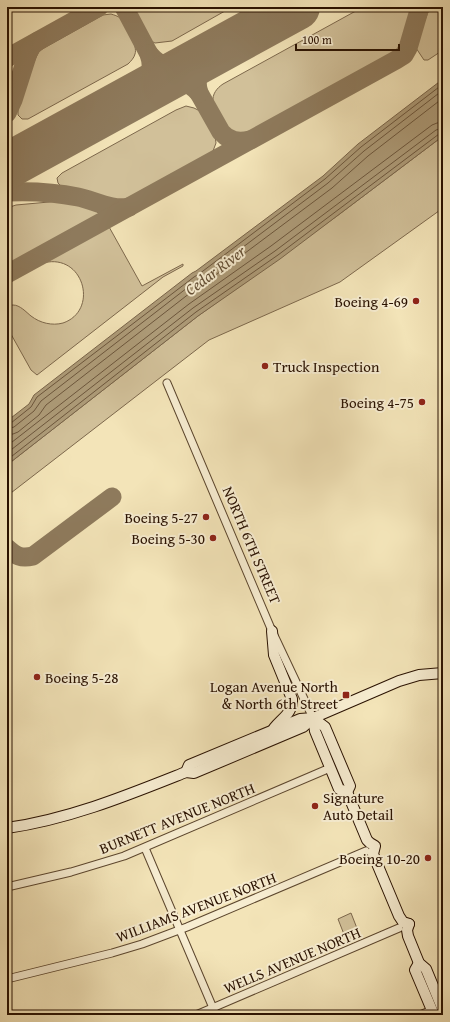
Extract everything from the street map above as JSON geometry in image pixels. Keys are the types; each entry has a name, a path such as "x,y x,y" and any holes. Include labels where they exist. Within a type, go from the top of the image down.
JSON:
{"main road":[{"path":"270,731 291,710 293,704 274,655 272,631"},
{"path":"7,828 87,810 186,772 194,773 303,727 313,718 399,681 419,675 443,673"},
{"path":"186,772 189,765 300,719 313,718"},
{"name":"NORTH 6TH STREET","path":"313,718 315,732 339,789 347,792 361,826 369,832 384,866 382,877"},
{"name":"NORTH 6TH STREET","path":"313,718 325,727 350,786 347,792"},
{"name":"NORTH 6TH STREET","path":"361,826 358,833 374,870 382,877 395,907 393,916 406,946 426,969 443,1010"},
{"name":"NORTH 6TH STREET","path":"395,907 404,912 417,944 415,970 433,1012"}],"street":[{"name":"NORTH 6TH STREET","path":"167,383 272,631 313,718"},
{"name":"BURNETT AVENUE NORTH","path":"7,887 108,862 145,848 330,768"},
{"path":"145,848 216,1015"},
{"name":"WILLIAMS AVENUE NORTH","path":"7,979 142,944 179,930 366,851"},
{"name":"WELLS AVENUE NORTH","path":"196,1015 399,928"},
{"path":"420,1015 433,1012"}],"shaded area":[{"path":"135,7 232,7 172,41 155,43 149,40 135,14"},
{"path":"363,7 413,7 399,51 393,57 240,139 234,137 225,128 213,104 213,96 219,87"},
{"path":"430,7 443,7 443,50 428,60 424,60 416,48 417,41"},
{"path":"111,14 120,18 131,35 135,46 135,55 131,61 28,119 22,119 18,115 18,108 39,51 103,15"},
{"path":"186,106 202,112 215,136 216,143 210,157 139,197 129,201 117,203 63,188 58,183 57,178 62,173 176,110"},
{"path":"443,136 443,208 340,282 209,340 7,496 7,465 198,316 337,216"},
{"path":"60,201 94,209 99,214 94,220 7,268 7,208 16,205"},
{"path":"108,225 142,286 183,264 183,266 163,277 37,375 31,370 7,327 7,306 18,306 42,322 50,324 63,323 74,317 81,308 83,297 82,286 78,276 71,268 61,263 47,262 39,265 39,263"},
{"path":"351,913 360,936 347,942 338,919"}],"water":[{"name":"Cedar River","path":"443,79 443,136 280,259 198,316 7,465 7,421 29,404 34,395 192,273 323,176 358,144"}],"taxiway":[{"path":"7,58 99,7"},
{"path":"124,7 149,54 151,61 148,78 142,88 132,97"},
{"path":"7,274 404,55 408,48 420,7"},
{"path":"7,113 13,100 28,53 32,46 38,41"},
{"path":"149,54 164,66 180,67 193,65"},
{"path":"211,55 203,64 197,77 199,93 224,135 234,140 250,140"},
{"path":"159,83 170,81 186,83 199,93"},
{"path":"7,192 60,194 84,198 116,208 129,207"},
{"path":"7,548 19,556 33,556 112,497"}],"runway":[{"path":"7,166 297,7"}],"place":[{"name":"Boeing 4-69","path":"416,301"},
{"name":"Truck Inspection","path":"265,366"},
{"name":"Boeing 4-75","path":"422,402"},
{"name":"Boeing 5-27","path":"206,517"},
{"name":"Boeing 5-30","path":"213,538"},
{"name":"Boeing 5-28","path":"37,677"},
{"name":"Logan Avenue North & North 6th Street","path":"346,695"},
{"name":"Signature Auto Detail","path":"315,806"},
{"name":"Boeing 10-20","path":"428,858"}]}
